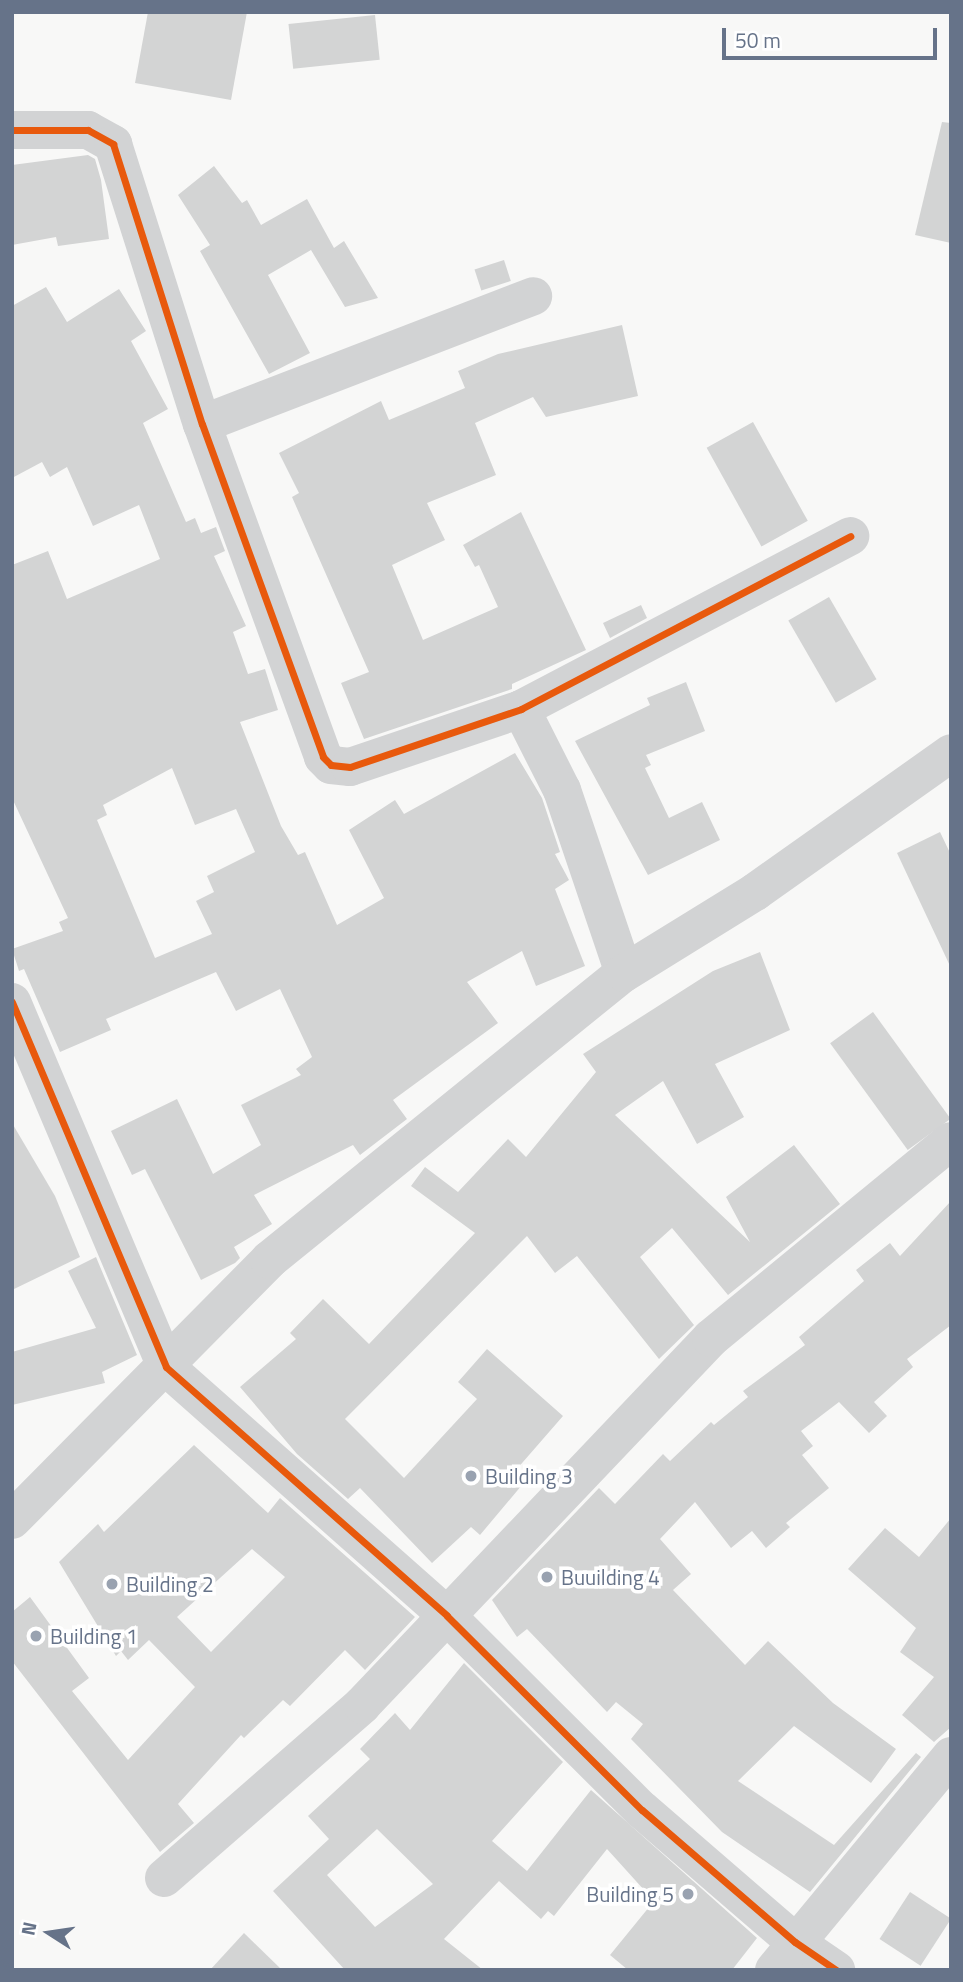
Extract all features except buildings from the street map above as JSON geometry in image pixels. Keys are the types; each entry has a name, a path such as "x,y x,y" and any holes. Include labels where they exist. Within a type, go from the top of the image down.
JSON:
{"street":[{"path":"12,131 88,130 113,144 202,424 323,757 331,765 350,767 521,709 850,536"},
{"path":"202,424 533,296"},
{"path":"521,709 562,790 624,973"},
{"path":"12,1520 269,1260 624,973 755,892 951,753"},
{"path":"16,1016 166,1367 447,1616 785,1956 836,1970"},
{"path":"164,1878 362,1705 711,1338 951,1141"},
{"path":"785,1956 951,1756"}],"cycle path":[{"path":"12,130 88,130 113,144 202,424 323,757 331,765 350,767 521,709 850,536"},
{"path":"12,1002 166,1367 447,1616 642,1810 795,1942 836,1970"}],"place":[{"name":"Building 3","path":"471,1476"},
{"name":"Buuilding 4","path":"547,1577"},
{"name":"Building 2","path":"112,1584"},
{"name":"Building 1","path":"36,1636"},
{"name":"Building 5","path":"688,1894"}]}
